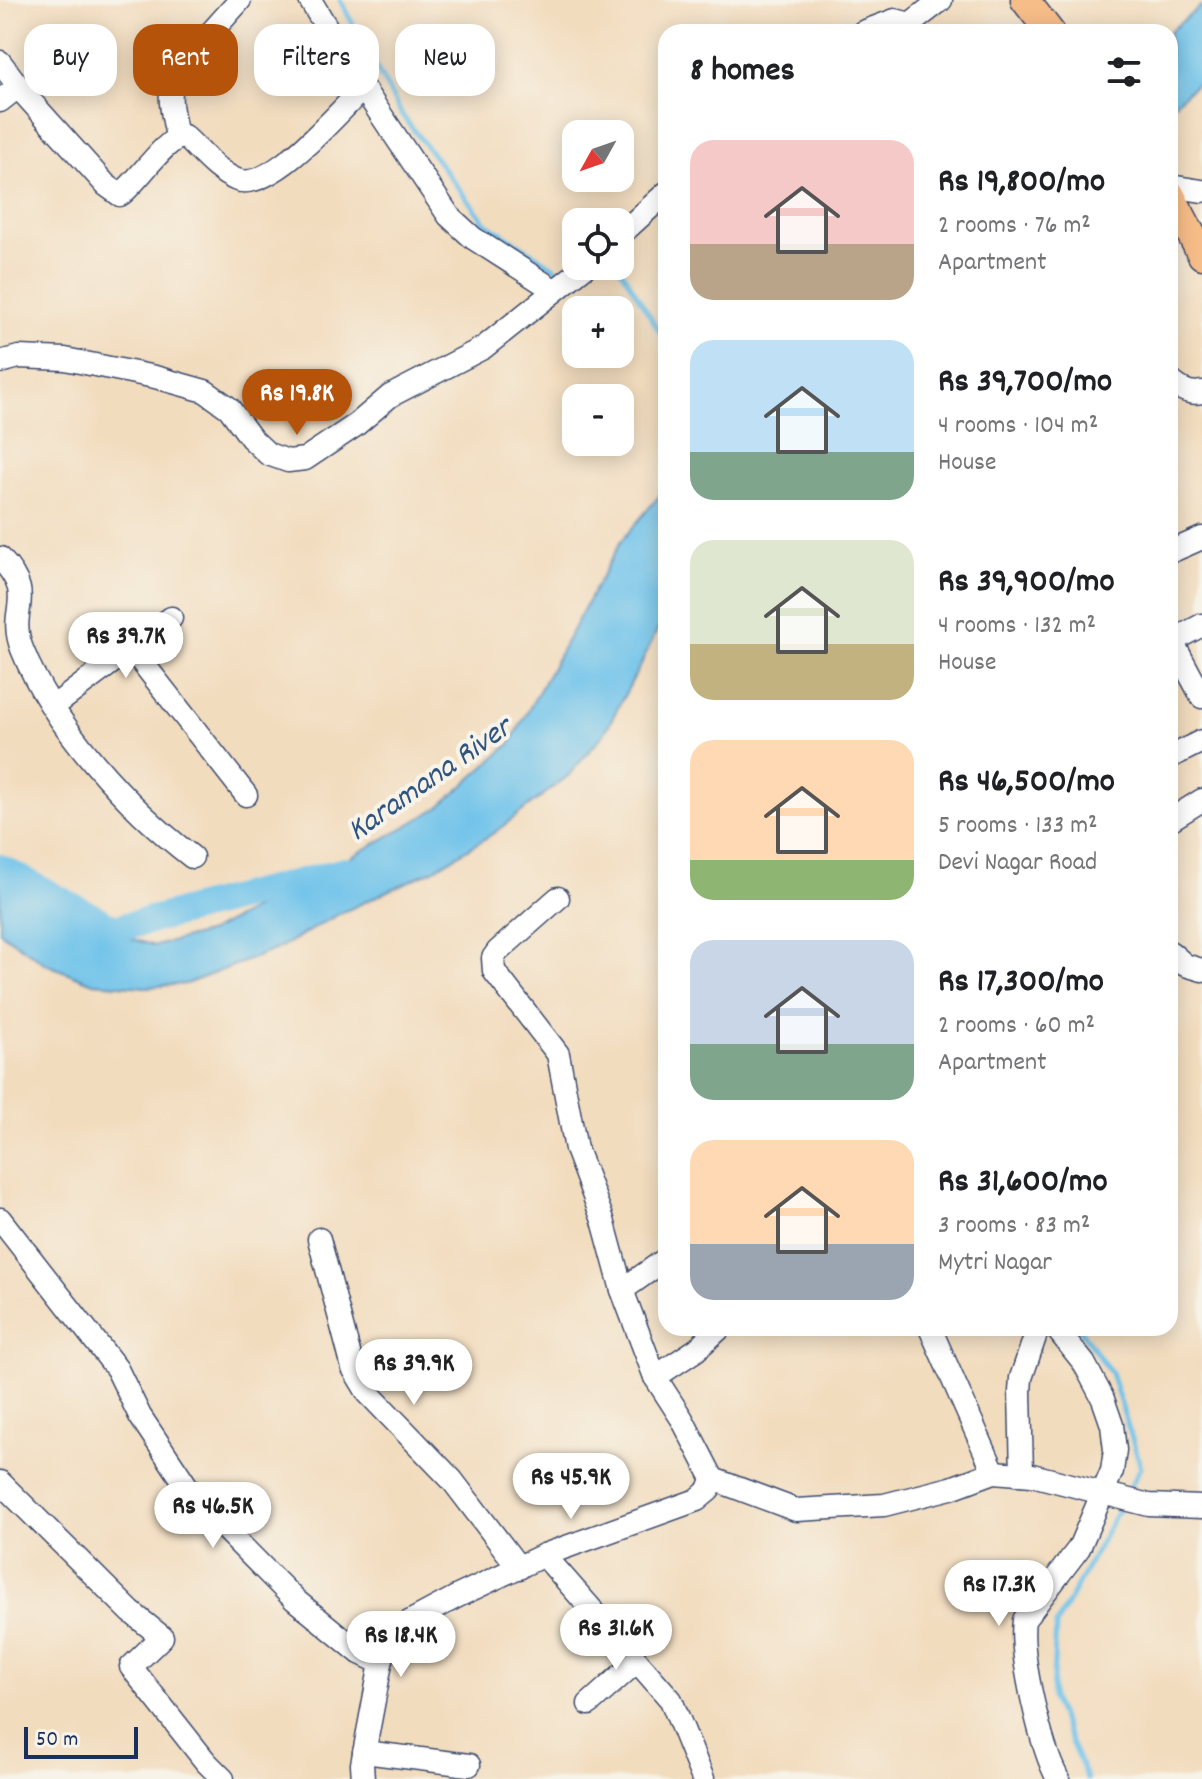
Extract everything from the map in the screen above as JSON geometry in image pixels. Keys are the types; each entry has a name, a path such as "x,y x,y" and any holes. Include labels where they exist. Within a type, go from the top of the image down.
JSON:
{"main road":[{"path":"1025,0 1044,24"},
{"path":"1178,209 1202,255"}],"street":[{"path":"177,137 171,94 174,82 196,50 240,0"},
{"path":"310,0 324,24"},
{"path":"884,24 895,20 910,24 941,0"},
{"path":"0,62 106,185 120,195 177,137 184,136 227,175 240,181 253,182 292,157 355,96"},
{"path":"0,101 19,86"},
{"path":"368,96 449,216 473,238 554,290"},
{"path":"1178,187 1202,191"},
{"path":"634,222 658,200"},
{"path":"0,362 19,357 65,359 155,377 205,391 229,408 251,438 268,454 288,461 305,459 356,425 390,396 483,348 567,280"},
{"path":"1178,388 1194,394 1202,392"},
{"path":"1178,548 1202,538"},
{"path":"0,558 21,586 18,623 21,645 68,730 161,833 192,857"},
{"path":"54,706 171,618"},
{"path":"1178,638 1202,625"},
{"path":"131,648 246,795"},
{"path":"1178,654 1202,697"},
{"path":"1178,753 1202,741"},
{"path":"1178,815 1202,800"},
{"path":"558,898 498,951 493,958 494,971 558,1054 576,1149 603,1220 622,1290 655,1377 682,1419 713,1479 796,1510 884,1505 951,1488 994,1472 1022,1474 1149,1505 1202,1507"},
{"path":"1178,959 1185,965 1202,970"},
{"path":"0,1219 117,1369 140,1416 196,1500 294,1599 360,1653 381,1663"},
{"path":"319,1239 353,1368 368,1393 452,1480 519,1568"},
{"path":"622,1290 658,1265"},
{"path":"655,1377 711,1336"},
{"path":"934,1336 994,1472"},
{"path":"1022,1474 1021,1378 1035,1336"},
{"path":"1058,1779 1047,1759 1033,1697 1022,1632 1024,1620 1079,1548 1112,1471 1115,1450 1112,1425 1103,1399 1084,1363 1062,1336"},
{"path":"363,1779 364,1752 381,1663 388,1637 398,1628 544,1555 697,1500 709,1490 713,1479"},
{"path":"0,1482 8,1501 162,1637 131,1667 223,1779"},
{"path":"544,1555 671,1700 703,1779"},
{"path":"589,1704 637,1661"},
{"path":"364,1752 469,1765"}],"water":[{"path":"1202,5 1202,79 1178,100 1178,25"},
{"path":"658,497 658,629 604,734 568,776 494,833 433,870 339,914 277,949 186,984 146,987 93,983 46,964 0,932 0,855 89,926 155,946 210,932 438,808 510,744 621,541"}],"waterway":[{"path":"340,0 402,115 485,222 562,271"},
{"path":"628,280 658,329"},
{"name":"Karamana River","path":"0,868 115,929 345,871"},
{"path":"1085,1336 1111,1373 1141,1467 1130,1487"},
{"path":"1087,1779 1052,1698 1056,1625 1118,1510"}]}
